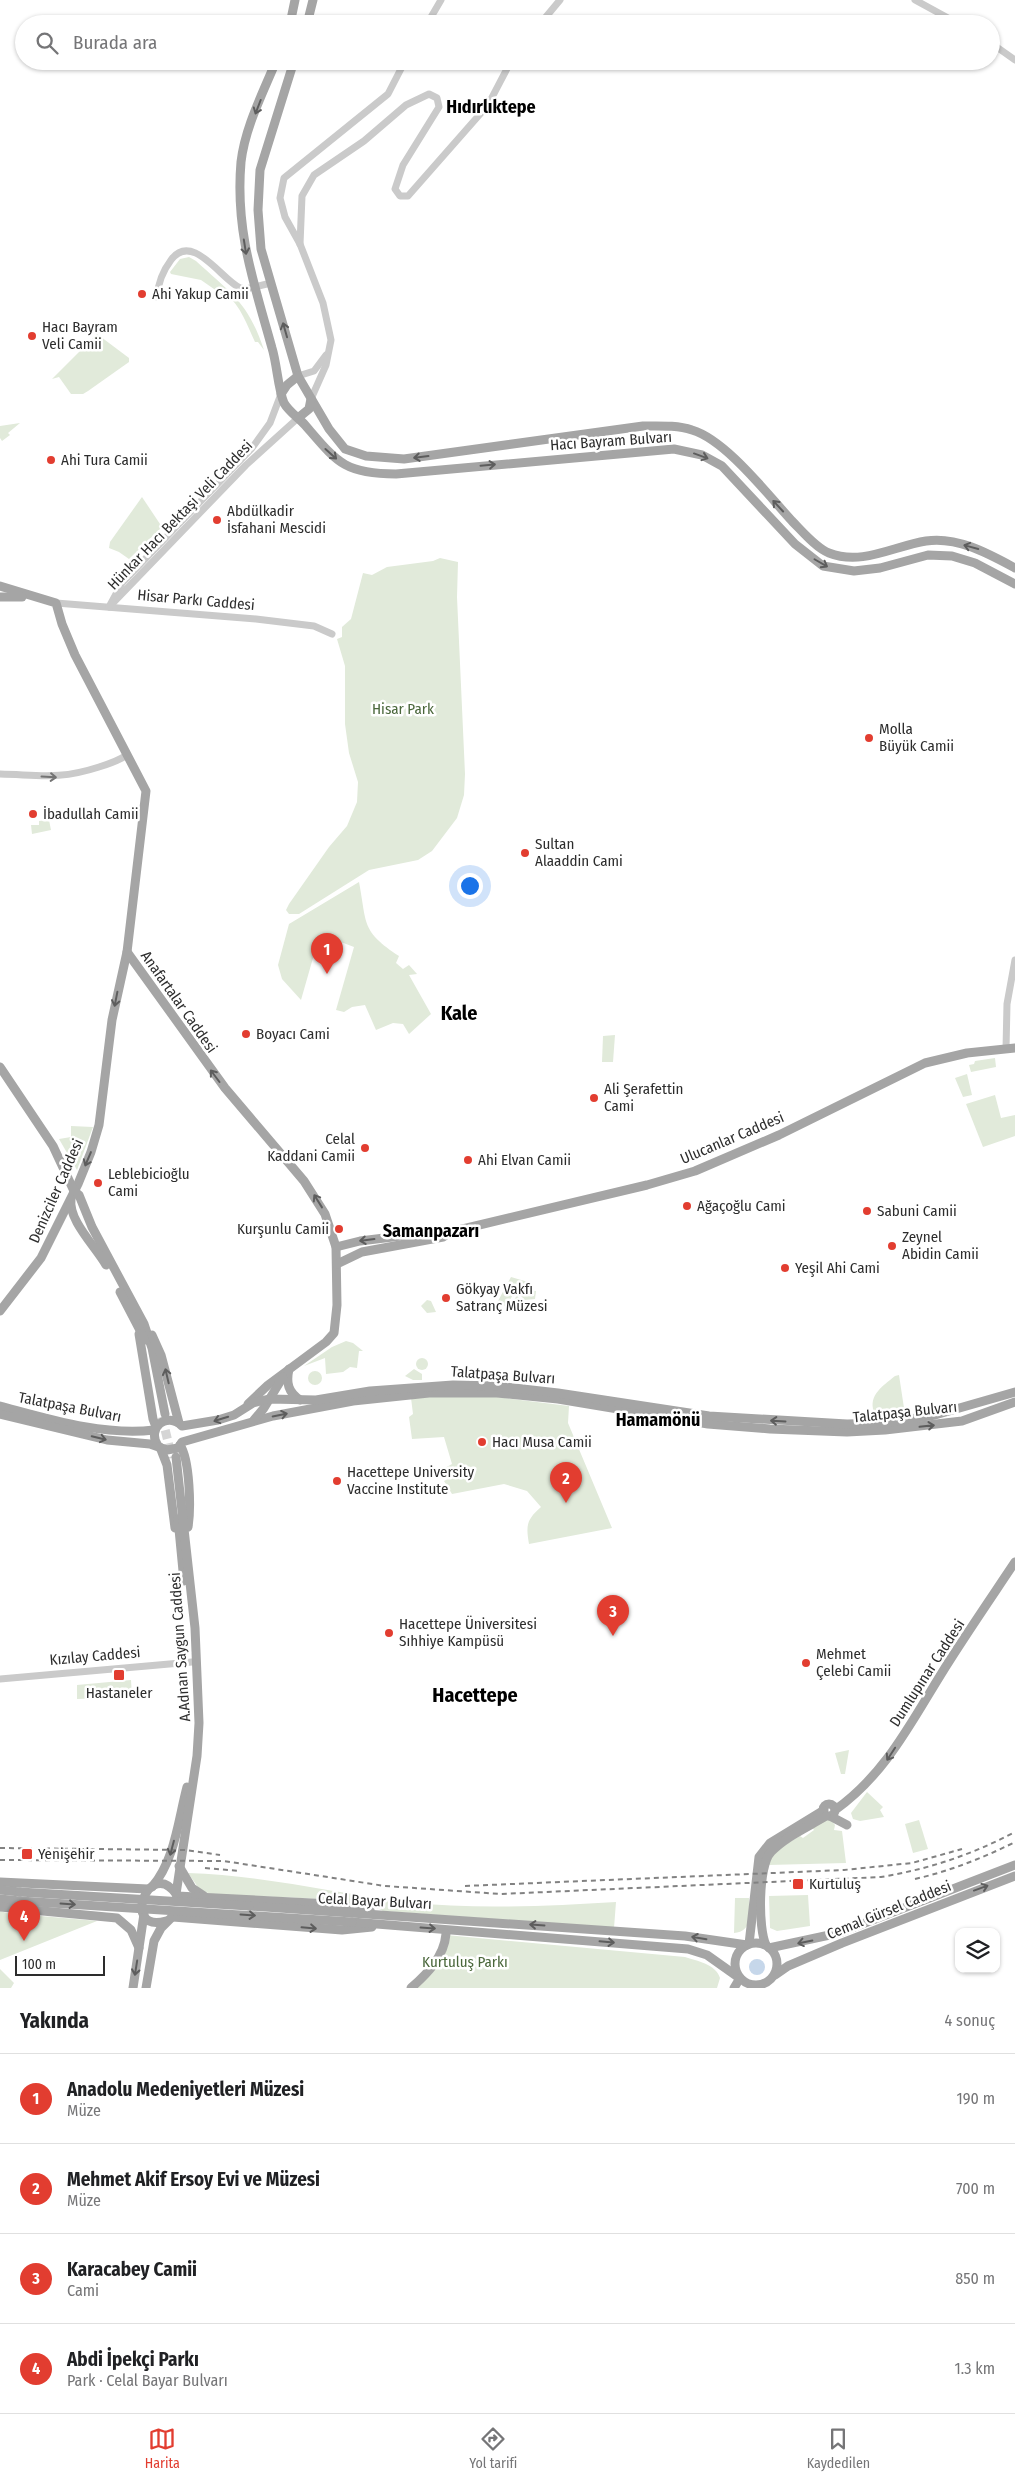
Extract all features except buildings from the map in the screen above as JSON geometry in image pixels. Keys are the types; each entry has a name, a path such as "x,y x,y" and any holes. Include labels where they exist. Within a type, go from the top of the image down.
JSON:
{"main road":[{"path":"292,15 295,0"},
{"path":"309,15 312,0"},
{"name":"Hacı Bayram Bulvarı","path":"272,70 247,134 242,159 240,212 246,255 273,349 281,394 285,405 333,457 344,465 372,474 396,474 674,449 702,455 722,466 795,544 823,566 854,571 880,568 928,554 952,556 975,563 1015,584"},
{"name":"Hacı Bayram Bulvarı","path":"291,70 263,153 258,187 261,249 298,376 329,429 345,449 366,456 404,460 644,426 691,429 706,435 730,455 804,534 829,553 854,557 878,554 927,541 954,543 980,550 1015,568"},
{"path":"281,394 287,385 298,376"},
{"path":"298,418 309,409 311,398"},
{"path":"0,586 56,603"},
{"path":"0,597 33,597"},
{"name":"Anafartalar Caddesi","path":"56,603 70,642 146,791 127,952 225,1088 304,1181 325,1214 336,1247 334,1333 268,1385 246,1407"},
{"name":"Denizciler Caddesi","path":"0,1311 32,1272 56,1228 91,1152 98,1125 112,1020 127,952"},
{"path":"122,969 129,967 139,970"},
{"name":"Ulucanlar Caddesi","path":"450,1232 647,1185 695,1171 779,1135 925,1063 967,1053 1011,1048"},
{"path":"0,1067 53,1146 140,1325 163,1414"},
{"path":"74,1191 71,1204 75,1220 106,1264 140,1325 161,1355 184,1434 181,1444 184,1453 189,1507 183,1540"},
{"path":"56,1228 75,1220 91,1224"},
{"path":"336,1247 369,1240 441,1230 450,1232"},
{"path":"337,1264 362,1252 440,1238 450,1232"},
{"path":"140,1325 155,1428 154,1438 167,1465 172,1518 183,1540"},
{"path":"254,1420 289,1369"},
{"path":"289,1369 289,1387 293,1395 300,1400"},
{"name":"Talatpaşa Bulvarı","path":"0,1406 109,1430 130,1432 155,1428 167,1420 180,1425 218,1420 269,1399 316,1400 410,1387 472,1385 558,1392 709,1416 856,1424 885,1423 935,1415 1015,1392"},
{"name":"Talatpaşa Bulvarı","path":"0,1414 107,1440 159,1446 171,1450 181,1444 254,1420 373,1398 430,1393 471,1392 558,1399 708,1424 770,1429 856,1432 962,1421 1015,1402"},
{"name":"A.Adnan Saygun Caddesi","path":"146,1988 154,1940 178,1908 176,1895 179,1866 197,1756 199,1723 195,1628 174,1457"},
{"name":"A.Adnan Saygun Caddesi","path":"133,1988 144,1914 141,1901 164,1871 190,1774 195,1723 183,1540"},
{"name":"Dumlupınar Caddesi","path":"748,1944 759,1857 770,1843 806,1820 830,1811 872,1778 889,1758 950,1660 1015,1562"},
{"path":"806,1808 809,1814 806,1820"},
{"path":"768,1946 757,1943 748,1944 740,1950 735,1959 735,1968 739,1977 748,1984 758,1987 769,1982 775,1975 777,1958 761,1932 760,1919 764,1869 768,1856 775,1848 830,1811"},
{"name":"Cemal Gürsel Caddesi","path":"768,1946 839,1933 1015,1865"},
{"path":"179,1866 196,1892 209,1898"},
{"name":"Cemal Gürsel Caddesi","path":"775,1975 788,1966 833,1946 1015,1876"},
{"path":"0,1882 150,1888 165,1886 176,1895 344,1905 367,1909 379,1914"},
{"name":"Celal Bayar Bulvarı","path":"0,1890 20,1896"},
{"name":"Celal Bayar Bulvarı","path":"0,1899 20,1896 352,1918 379,1925 688,1949 707,1955 739,1977"},
{"path":"0,1907 117,1918 131,1930 139,1948"},
{"path":"144,1914 154,1922 170,1919 342,1930 379,1925"},
{"name":"Celal Bayar Bulvarı","path":"352,1918 379,1914 685,1936 748,1944"},
{"path":"411,1988 425,1976 438,1958 446,1934"},
{"path":"734,1988 739,1977"}],"street":[{"path":"433,15 442,0"},
{"path":"548,15 560,0"},
{"path":"915,0 942,15"},
{"path":"1000,49 1015,60"},
{"path":"311,398 329,351 331,340 323,302 300,244 285,217 280,198 284,178 388,94 400,70"},
{"path":"300,244 302,196 314,175 364,140 406,106 429,94 437,98 439,108 403,165 395,189 400,196 408,196 488,105 506,70"},
{"path":"157,297 162,274 174,256 184,250 195,252 237,286 246,289 271,283"},
{"path":"298,376 314,370 329,351"},
{"name":"Hünkar Hacı Bektaşi Veli Caddesi","path":"109,607 122,583 252,448 270,423 281,394"},
{"name":"Hünkar Hacı Bektaşi Veli Caddesi","path":"109,607 246,465 298,418"},
{"name":"Hisar Parkı Caddesi","path":"56,603 305,625 324,629 332,634"},
{"path":"0,774 56,777 74,775 120,760 127,755"},
{"path":"1011,1048 1007,1004 1015,960"},
{"name":"Kızılay Caddesi","path":"0,1679 192,1662"}],"green space":[{"path":"189,257 196,261 238,300 252,320 264,350 258,342 255,342 240,310 226,294 224,296 201,280 171,274 170,272 180,259"},
{"path":"97,334 129,358 129,362 83,394 71,394 59,377 52,379"},
{"path":"20,423 2,441 0,438 0,426"},
{"path":"142,497 162,527 129,559 109,548 110,542"},
{"name":"Hisar Park","path":"440,558 458,562 457,597 465,774 464,795 457,818 432,851 418,860 369,870 299,914 289,914 286,910 289,904 329,847 347,826 357,802 358,782 349,753 345,724 345,666 337,639 342,637 342,627 351,619 363,573 372,575 387,567 433,561"},
{"path":"49,820 51,830 32,834 31,825 39,825 39,821"},
{"path":"359,882 365,917 372,933 399,956 396,963 403,969 409,965 417,974 409,975 431,1014 409,1034 403,1024 393,1023 376,1030 365,1005 352,1007 344,1012 336,1010 354,947 333,939 319,937 301,1000 282,979 278,965 289,924"},
{"path":"615,1035 613,1062 602,1062 603,1036"},
{"path":"995,1058 996,1067 971,1072 969,1065 974,1064 975,1061"},
{"path":"967,1074 972,1095 963,1097 955,1078"},
{"path":"995,1095 1001,1118 1015,1115 1015,1136 983,1147 966,1104"},
{"path":"71,1126 93,1127 77,1170 59,1139 71,1137"},
{"path":"511,1277 528,1282 528,1285 533,1286 515,1293 507,1308 498,1301"},
{"path":"525,1290 536,1291 535,1299 524,1300 519,1293"},
{"path":"517,1295 522,1303 520,1310 509,1309"},
{"path":"427,1300 431,1301 436,1312 427,1313 421,1306"},
{"path":"346,1341 353,1343 363,1351 359,1351 357,1368 350,1367 343,1372 326,1374 325,1358 304,1366 332,1347"},
{"path":"420,1358 424,1358 428,1364 424,1370 420,1370 416,1366 416,1362"},
{"path":"414,1369 422,1374 422,1380 413,1380 405,1376"},
{"path":"315,1371 320,1373 322,1378 320,1383 315,1385 310,1383 308,1378 310,1373"},
{"path":"899,1375 904,1408 874,1412 873,1401 878,1391 895,1376"},
{"path":"497,1397 569,1406 568,1423 612,1528 529,1544 528,1524 532,1516 541,1507 527,1491 504,1484 452,1494 444,1481 448,1479 443,1469 452,1464 444,1437 412,1439 409,1417 413,1414 411,1398"},
{"path":"131,1680 132,1697 77,1699 77,1685"},
{"path":"849,1750 845,1774 841,1774 835,1753"},
{"path":"867,1792 883,1807 880,1810 884,1817 860,1821 853,1819 851,1813"},
{"path":"825,1819 831,1820 835,1825 834,1830 842,1831 846,1863 768,1865 773,1852 800,1836 803,1838 814,1830 812,1827"},
{"path":"919,1820 928,1849 913,1853 905,1824"},
{"path":"188,1873 243,1877 407,1902 459,1906 564,1905 616,1902 614,1928 383,1911 351,1902 327,1900 213,1895 200,1890"},
{"path":"808,1895 810,1926 777,1931 770,1928 769,1896"},
{"path":"735,1898 749,1898 750,1915 744,1929 734,1933"},
{"path":"0,1911 7,1913 97,1921 0,1960"},
{"name":"Kurtuluş Parkı","path":"446,1935 685,1957 715,1969 720,1978 717,1988 411,1988 425,1976"},
{"path":"0,1969 14,1983 11,1988 0,1988"}],"water":[{"path":"754,1959 760,1959 765,1964 763,1973 754,1975 749,1970 749,1964"}],"tunnel":[{"path":"162,1417 172,1458"}],"railway":[{"path":"0,1860 224,1861 385,1886 501,1894 881,1877 916,1870 950,1860 982,1848 1015,1832"},
{"path":"915,1879 966,1864 1015,1842"},
{"path":"0,1848 185,1850 220,1855"},
{"path":"465,1886 844,1870 912,1863 962,1849"},
{"path":"205,1868 240,1871"}],"place":[{"name":"Ahi Yakup Camii","path":"142,294"},
{"name":"Hacı Bayram Veli Camii","path":"32,336"},
{"name":"Ahi Tura Camii","path":"51,460"},
{"name":"Abdülkadir İsfahani Mescidi","path":"217,520"},
{"name":"Molla Büyük Camii","path":"869,738"},
{"name":"İbadullah Camii","path":"33,814"},
{"name":"Sultan Alaaddin Cami","path":"525,853"},
{"name":"Anadolu Medeniyetleri Müzesi","path":"327,974"},
{"name":"Boyacı Cami","path":"246,1034"},
{"name":"Ali Şerafettin Cami","path":"594,1098"},
{"name":"Celal Kaddani Camii","path":"365,1148"},
{"name":"Ahi Elvan Camii","path":"468,1160"},
{"name":"Leblebicioğlu Cami","path":"98,1183"},
{"name":"Ağaçoğlu Cami","path":"687,1206"},
{"name":"Sabuni Camii","path":"867,1211"},
{"name":"Kurşunlu Camii","path":"339,1229"},
{"name":"Zeynel Abidin Camii","path":"892,1246"},
{"name":"Yeşil Ahi Cami","path":"785,1268"},
{"name":"Gökyay Vakfı Satranç Müzesi","path":"446,1298"},
{"name":"Hacı Musa Camii","path":"482,1442"},
{"name":"Hacettepe University Vaccine Institute","path":"337,1481"},
{"name":"Mehmet Akif Ersoy Evi ve Müzesi","path":"566,1503"},
{"name":"Hacettepe Üniversitesi Sıhhiye Kampüsü","path":"389,1633"},
{"name":"Karacabey Camii","path":"613,1636"},
{"name":"Mehmet Çelebi Camii","path":"806,1663"},
{"name":"Hastaneler","path":"119,1675"},
{"name":"Yenişehir","path":"27,1854"},
{"name":"Kurtuluş","path":"798,1884"},
{"name":"Abdi İpekçi Parkı","path":"24,1941"}],"district":[{"name":"Hıdırlıktepe","path":"491,107"},
{"name":"Kale","path":"459,1013"},
{"name":"Samanpazarı","path":"431,1231"},
{"name":"Hamamönü","path":"658,1420"},
{"name":"Hacettepe","path":"475,1695"}]}
